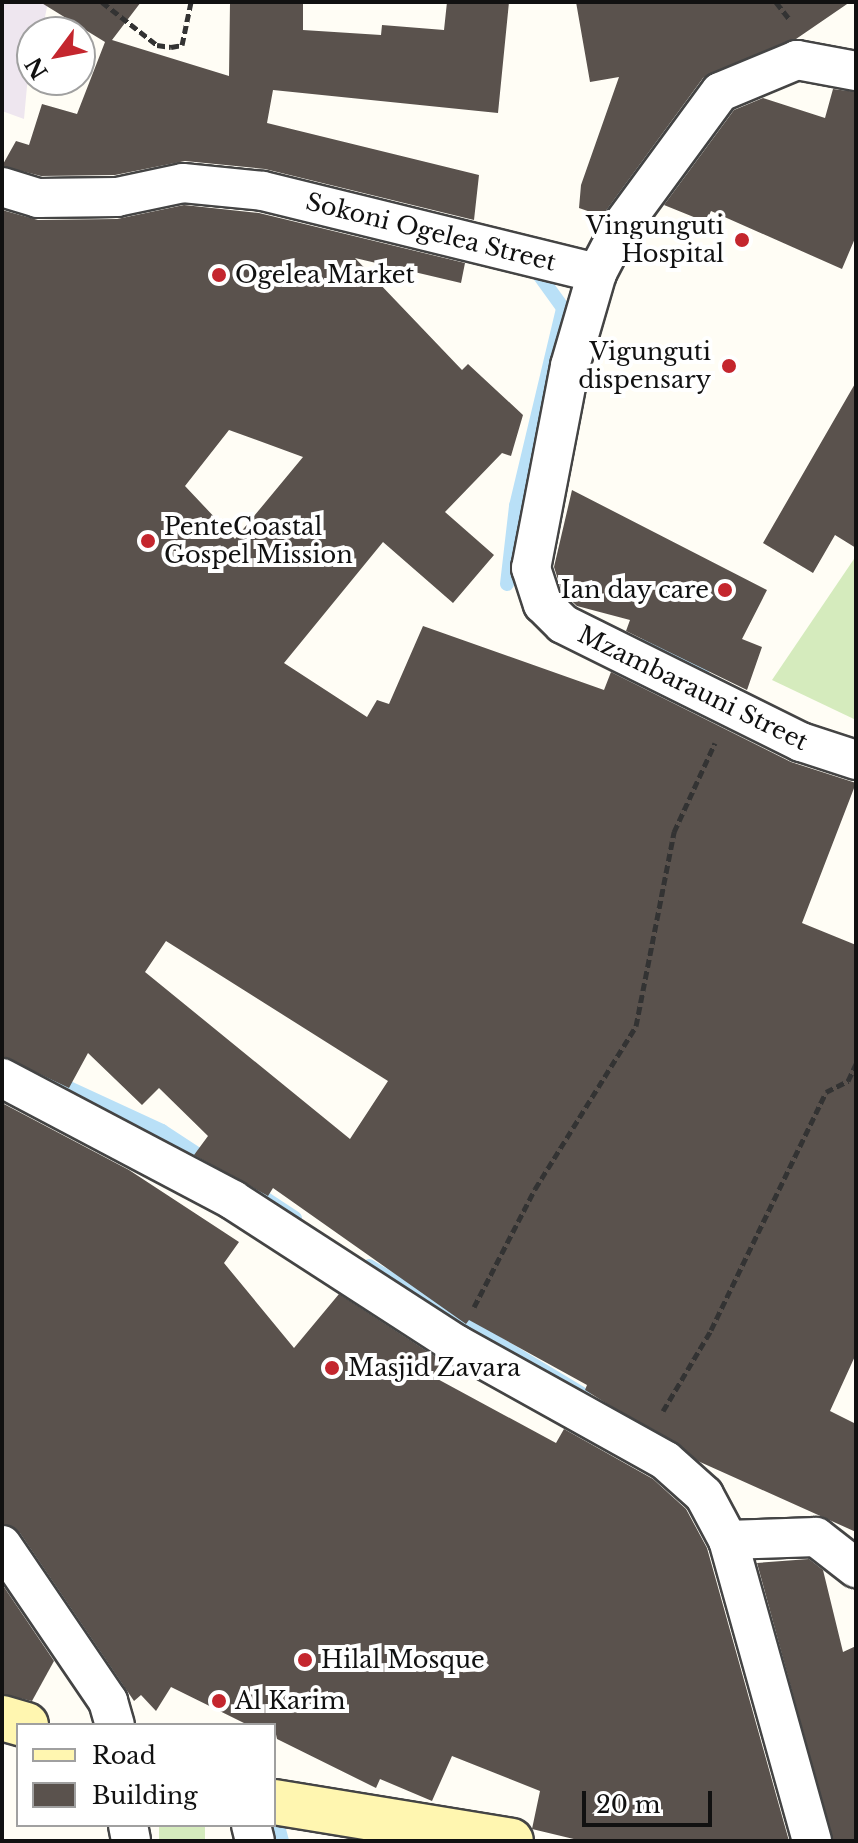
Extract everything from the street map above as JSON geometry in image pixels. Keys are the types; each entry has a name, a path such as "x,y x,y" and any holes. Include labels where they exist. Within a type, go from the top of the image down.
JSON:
{"street":[{"path":"597,273 720,92 797,60 856,71"},
{"name":"Sokoni Ogelea Street","path":"2,187 38,198 117,197 183,183 263,191 597,273"},
{"name":"Mzambarauni Street","path":"597,273 531,568 543,604 563,624 732,707 856,760"},
{"path":"2,1078 233,1200 456,1344 666,1461 704,1495 728,1540 812,1841"},
{"path":"728,1540 816,1537 856,1568"},
{"path":"2,1545 108,1701 114,1723"},
{"path":"276,1802 511,1841"}],"path":[{"path":"102,2 157,45 171,47 182,45 191,2"},
{"path":"456,1344 535,1189 636,1026 666,904 674,832 732,707"},
{"path":"666,1461 657,1423 711,1330 826,1092 848,1081 856,1064"}],"shaded area":[{"path":"2,2 48,2 45,16 16,16 16,96 26,96 24,119 2,111"}],"green space":[{"path":"856,556 856,720 772,680"},
{"path":"159,1827 205,1827 205,1841 159,1841"}],"building":[{"path":"40,2 141,2 112,40 229,76 230,2 303,2 303,30 381,35 382,25 444,30 447,2 509,2 498,113 273,90 267,123 479,175 474,220 265,169 185,161 115,175 41,176 2,166 16,141 29,145 42,104 77,114 84,96 96,96 96,65 105,42 96,36 96,16 63,16"},
{"path":"576,2 850,2 796,39 703,78 602,216 579,208 581,185 619,77 590,82"},
{"path":"833,89 856,92 856,236 842,269 711,211 706,222 664,205 734,110 763,98 825,118"},
{"path":"184,205 259,213 465,263 461,283 355,258 462,370 468,364 523,415 511,456 502,453 445,512 494,555 453,603 383,542 284,663 367,717 377,700 389,704 423,626 604,690 611,672 791,762 856,783 802,923 856,945 856,1354 830,1411 856,1424 856,1532 700,1462 585,1390 587,1385 469,1320 466,1324 273,1188 268,1196 194,1155 208,1136 159,1088 142,1105 88,1053 69,1088 2,1056 2,210 38,220 117,219","holes":["229,430 303,457 235,539 185,486","166,941 388,1081 350,1139 145,972"]},
{"path":"856,382 856,548 835,535 813,573 763,543"},
{"path":"572,490 767,590 742,639 762,647 747,690 626,631 630,620 577,606 562,592 554,567"},
{"path":"2,1103 129,1170 239,1242 224,1263 294,1348 339,1294 442,1361 432,1376 556,1443 564,1429 653,1479 686,1509 707,1548 789,1841 582,1841 532,1829 540,1791 452,1756 432,1801 380,1779 376,1788 277,1739 276,1723 244,1723 171,1687 156,1711 141,1695 134,1701 20,1533 2,1523"},
{"path":"809,1559 823,1570 843,1652 856,1646 856,1841 833,1841 757,1563"},
{"path":"2,1584 54,1661 32,1701 2,1694"}],"waterway":[{"path":"507,584 516,506 563,308 532,265"},
{"path":"645,645 702,672"},
{"path":"2,1057 162,1131 295,1218"},
{"path":"369,1266 584,1395"},
{"path":"282,1841 276,1818 284,1813"}],"place":[{"name":"Vingunguti Hospital","path":"742,240"},
{"name":"Ogelea Market","path":"219,275"},
{"name":"Vigunguti dispensary","path":"729,366"},
{"name":"PenteCoastal Gospel Mission","path":"148,541"},
{"name":"Ian day care","path":"725,590"},
{"name":"Masjid Zavara","path":"332,1368"},
{"name":"Hilal Mosque","path":"305,1660"},
{"name":"Al Karim","path":"219,1701"}]}
